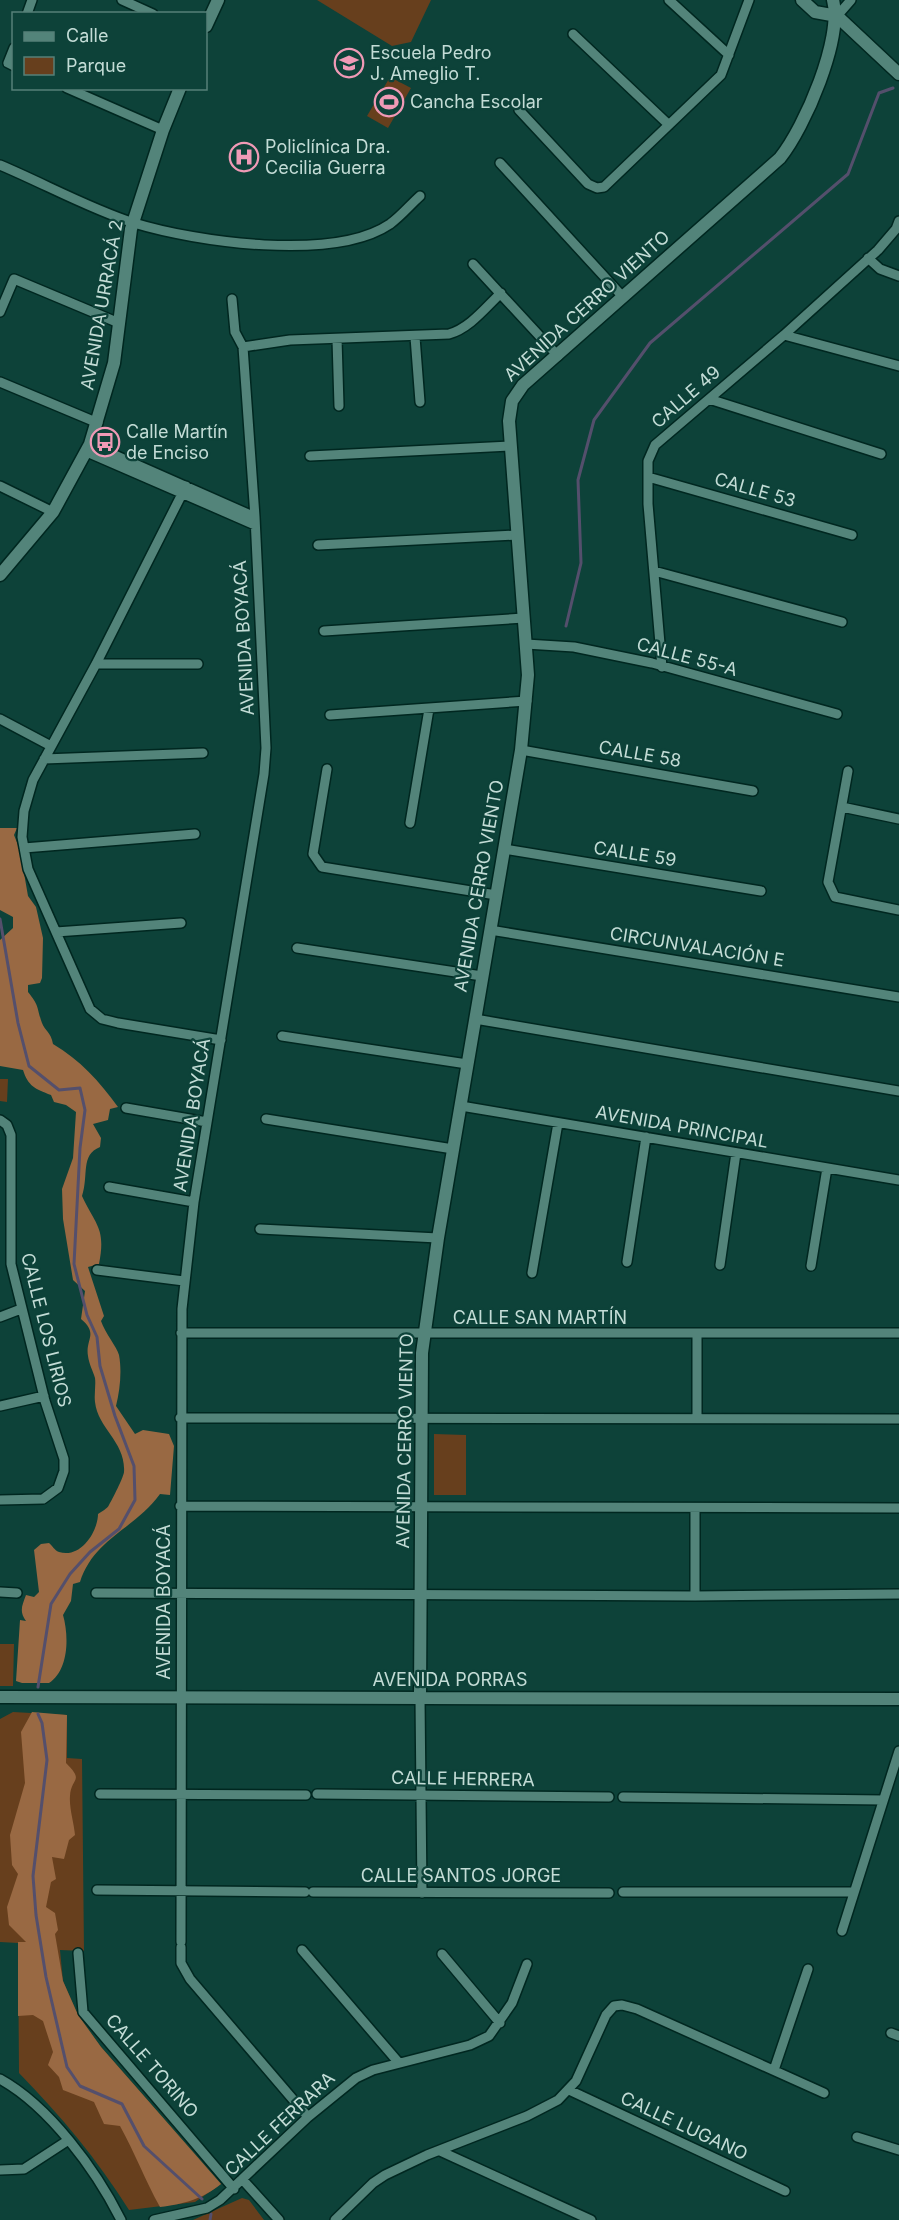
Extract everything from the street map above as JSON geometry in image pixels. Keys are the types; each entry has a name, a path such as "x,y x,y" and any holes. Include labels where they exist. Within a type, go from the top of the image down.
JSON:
{"street":[{"path":"123,0 149,12"},
{"path":"207,24 218,0"},
{"path":"669,0 729,55"},
{"path":"519,110 588,184 597,188 604,187 721,75 749,0"},
{"path":"802,0 814,12 837,16"},
{"path":"833,0 837,16 899,74"},
{"path":"837,16 851,0"},
{"name":"AVENIDA CERRO VIENTO","path":"422,1893 420,1698 421,1419 424,1334 438,1238 521,750 527,701 526,644 511,446 512,401 523,386 780,158 795,140 806,118 837,16"},
{"path":"573,34 669,125"},
{"path":"12,53 8,63 12,65"},
{"path":"72,90 163,130"},
{"name":"AVENIDA URRACÁ 2","path":"0,575 53,512 89,448 114,363 134,223 163,130 179,90"},
{"path":"500,163 623,297"},
{"path":"0,165 134,223 236,242 283,247 310,246 346,239 389,224 420,196"},
{"name":"CALLE 49","path":"662,667 648,477 648,461 656,445 784,335 868,258 896,229 899,221"},
{"path":"868,258 880,269 899,276"},
{"path":"473,264 558,356"},
{"path":"0,312 14,279 120,323"},
{"path":"243,347 290,340 415,337 460,331 501,293"},
{"name":"AVENIDA BOYACÁ","path":"232,299 235,332 243,347 255,521 266,748 264,774 194,1202 184,1281 180,1418 181,1963 190,1979 308,2117"},
{"path":"784,335 899,366"},
{"path":"415,337 420,402"},
{"path":"337,339 339,406"},
{"path":"0,382 98,423"},
{"path":"709,399 881,454"},
{"path":"310,456 511,446"},
{"path":"89,448 255,521"},
{"name":"CALLE 53","path":"648,477 852,535"},
{"path":"0,486 53,512"},
{"path":"184,491 33,780 24,811 24,848 28,869 90,1009 102,1018 221,1040"},
{"path":"318,545 517,535"},
{"path":"654,571 842,622"},
{"path":"324,631 524,618"},
{"name":"CALLE 55-A","path":"526,644 574,647 662,667 837,714"},
{"path":"96,663 198,664"},
{"path":"330,715 527,701"},
{"path":"410,823 429,709"},
{"path":"0,719 51,746"},
{"name":"CALLE 58","path":"521,750 753,791"},
{"path":"44,759 203,753"},
{"path":"327,769 313,854 322,867 496,895"},
{"path":"848,771 828,882 835,897 899,910"},
{"path":"842,807 899,819"},
{"path":"24,848 195,834"},
{"name":"CALLE 59","path":"504,849 761,891"},
{"path":"56,932 181,923"},
{"name":"CIRCUNVALACIÓN E","path":"490,930 899,997"},
{"path":"297,948 482,976"},
{"path":"475,1019 899,1091"},
{"path":"282,1036 467,1064"},
{"name":"AVENIDA PRINCIPAL","path":"460,1106 899,1180"},
{"path":"126,1108 207,1122"},
{"path":"266,1119 453,1149"},
{"name":"CALLE LOS LIRIOS","path":"0,1120 7,1125 11,1135 9,1249 21,1309 44,1396 64,1459 63,1481 51,1495 43,1499 0,1500"},
{"path":"532,1273 558,1123"},
{"path":"627,1262 646,1137"},
{"path":"720,1265 736,1153"},
{"path":"812,1266 827,1168"},
{"path":"109,1186 194,1202"},
{"path":"260,1229 438,1238"},
{"path":"97,1270 184,1281"},
{"path":"0,1317 21,1309"},
{"name":"CALLE SAN MARTÍN","path":"181,1333 697,1335 899,1332"},
{"path":"697,1335 697,1418"},
{"path":"0,1406 44,1396"},
{"path":"180,1418 899,1419"},
{"path":"180,1506 899,1508"},
{"path":"695,1508 695,1596"},
{"path":"0,1592 17,1593"},
{"path":"96,1593 695,1596 899,1594"},
{"name":"AVENIDA PORRAS","path":"0,1697 899,1699"},
{"path":"843,1931 899,1751"},
{"path":"100,1794 306,1795"},
{"name":"CALLE HERRERA","path":"317,1794 609,1797"},
{"path":"623,1797 883,1800"},
{"name":"CALLE SANTOS JORGE","path":"97,1890 609,1893"},
{"path":"623,1892 854,1892"},
{"path":"302,1950 399,2063"},
{"name":"CALLE TORINO","path":"78,1953 83,2012 234,2189"},
{"path":"442,1954 500,2023"},
{"name":"CALLE FERRARA","path":"154,2220 207,2208 234,2189 308,2117 356,2078 399,2063 480,2041 492,2034 513,2003 527,1964"},
{"path":"774,2070 808,1969"},
{"path":"338,2219 373,2183 440,2151 528,2116 558,2100 569,2090 582,2070 609,2011 614,2006 637,2008 824,2093"},
{"path":"0,2079 14,2087 52,2122 106,2192 121,2220"},
{"name":"CALLE LUGANO","path":"569,2090 785,2191"},
{"path":"858,2137 899,2150"},
{"path":"0,2170 20,2171 67,2141"},
{"path":"440,2151 591,2220"},
{"path":"242,2179 279,2220"}],"green space":[{"path":"317,0 431,0 411,42 392,46"},
{"name":"Cancha Escolar","path":"390,77 411,88 388,128 367,116"},
{"path":"0,1079 8,1079 7,1102 0,1101"},
{"path":"434,1434 466,1435 466,1495 434,1495"},
{"path":"0,1644 14,1644 13,1686 0,1686"},
{"path":"13,1712 67,1715 67,1758 82,1759 84,1951 60,1950 63,1981 78,2015 101,2047 221,2184 195,2202 129,2210 78,2138 19,2073 18,1943 0,1942 0,1719"},
{"path":"242,2198 249,2200 264,2220 193,2220"}],"shaded area":[{"path":"0,828 17,828 14,835 20,850 28,896 36,907 43,938 42,978 40,983 28,985 28,992 36,1004 42,1023 53,1044 89,1072 118,1107 110,1109 108,1120 93,1124 101,1138 100,1147 87,1160 82,1196 100,1235 99,1264 88,1267 104,1316 101,1321 119,1355 120,1380 116,1406 135,1434 143,1430 169,1434 174,1446 170,1495 160,1494 139,1516 105,1544 86,1567 80,1582 73,1584 71,1601 63,1615 66,1633 64,1661 56,1677 49,1683 16,1681 20,1620 26,1621 22,1614 22,1605 26,1595 34,1597 39,1592 34,1550 41,1544 49,1543 59,1552 67,1553 81,1548 95,1528 98,1514 108,1506 124,1472 121,1452 97,1412 95,1378 88,1356 90,1333 81,1319 85,1291 73,1280 63,1219 62,1189 73,1158 76,1112 66,1105 54,1102 51,1095 33,1086 27,1080 23,1070 0,1066 0,940 13,928 13,917 0,910"},
{"path":"32,1712 67,1715 66,1763 76,1777 70,1801 75,1835 69,1840 64,1859 52,1857 56,1879 51,1882 46,1907 55,1913 58,1930 55,1934 63,1981 78,2015 101,2047 221,2184 193,2200 160,2207 120,2126 104,2124 94,2102 63,2090 59,2077 48,2065 53,2052 43,2021 33,2015 18,2016 18,1942 26,1942 9,1925 7,1907 18,1874 12,1865 10,1835 25,1783 21,1732"}],"waterway":[{"path":"566,626 581,563 578,480 594,420 650,343 848,174 879,93 893,88"},
{"path":"0,919 18,1023 29,1066 59,1090 80,1088 85,1110 80,1148 74,1264 87,1315 97,1337 100,1366 115,1416 134,1466 135,1500 119,1529 90,1552 70,1574 51,1604 38,1687"},
{"path":"38,1714 42,1723 47,1760 33,1876 36,1915 46,1977 67,2067 80,2086 122,2104 144,2146 202,2199"},
{"path":"210,2220 211,2214"}],"place":[{"name":"Escuela Pedro J. Ameglio T.","path":"349,63"},
{"name":"Cancha Escolar","path":"389,102"},
{"name":"Policlínica Dra. Cecilia Guerra","path":"244,157"},
{"name":"Calle Martín de Enciso","path":"105,442"}]}
